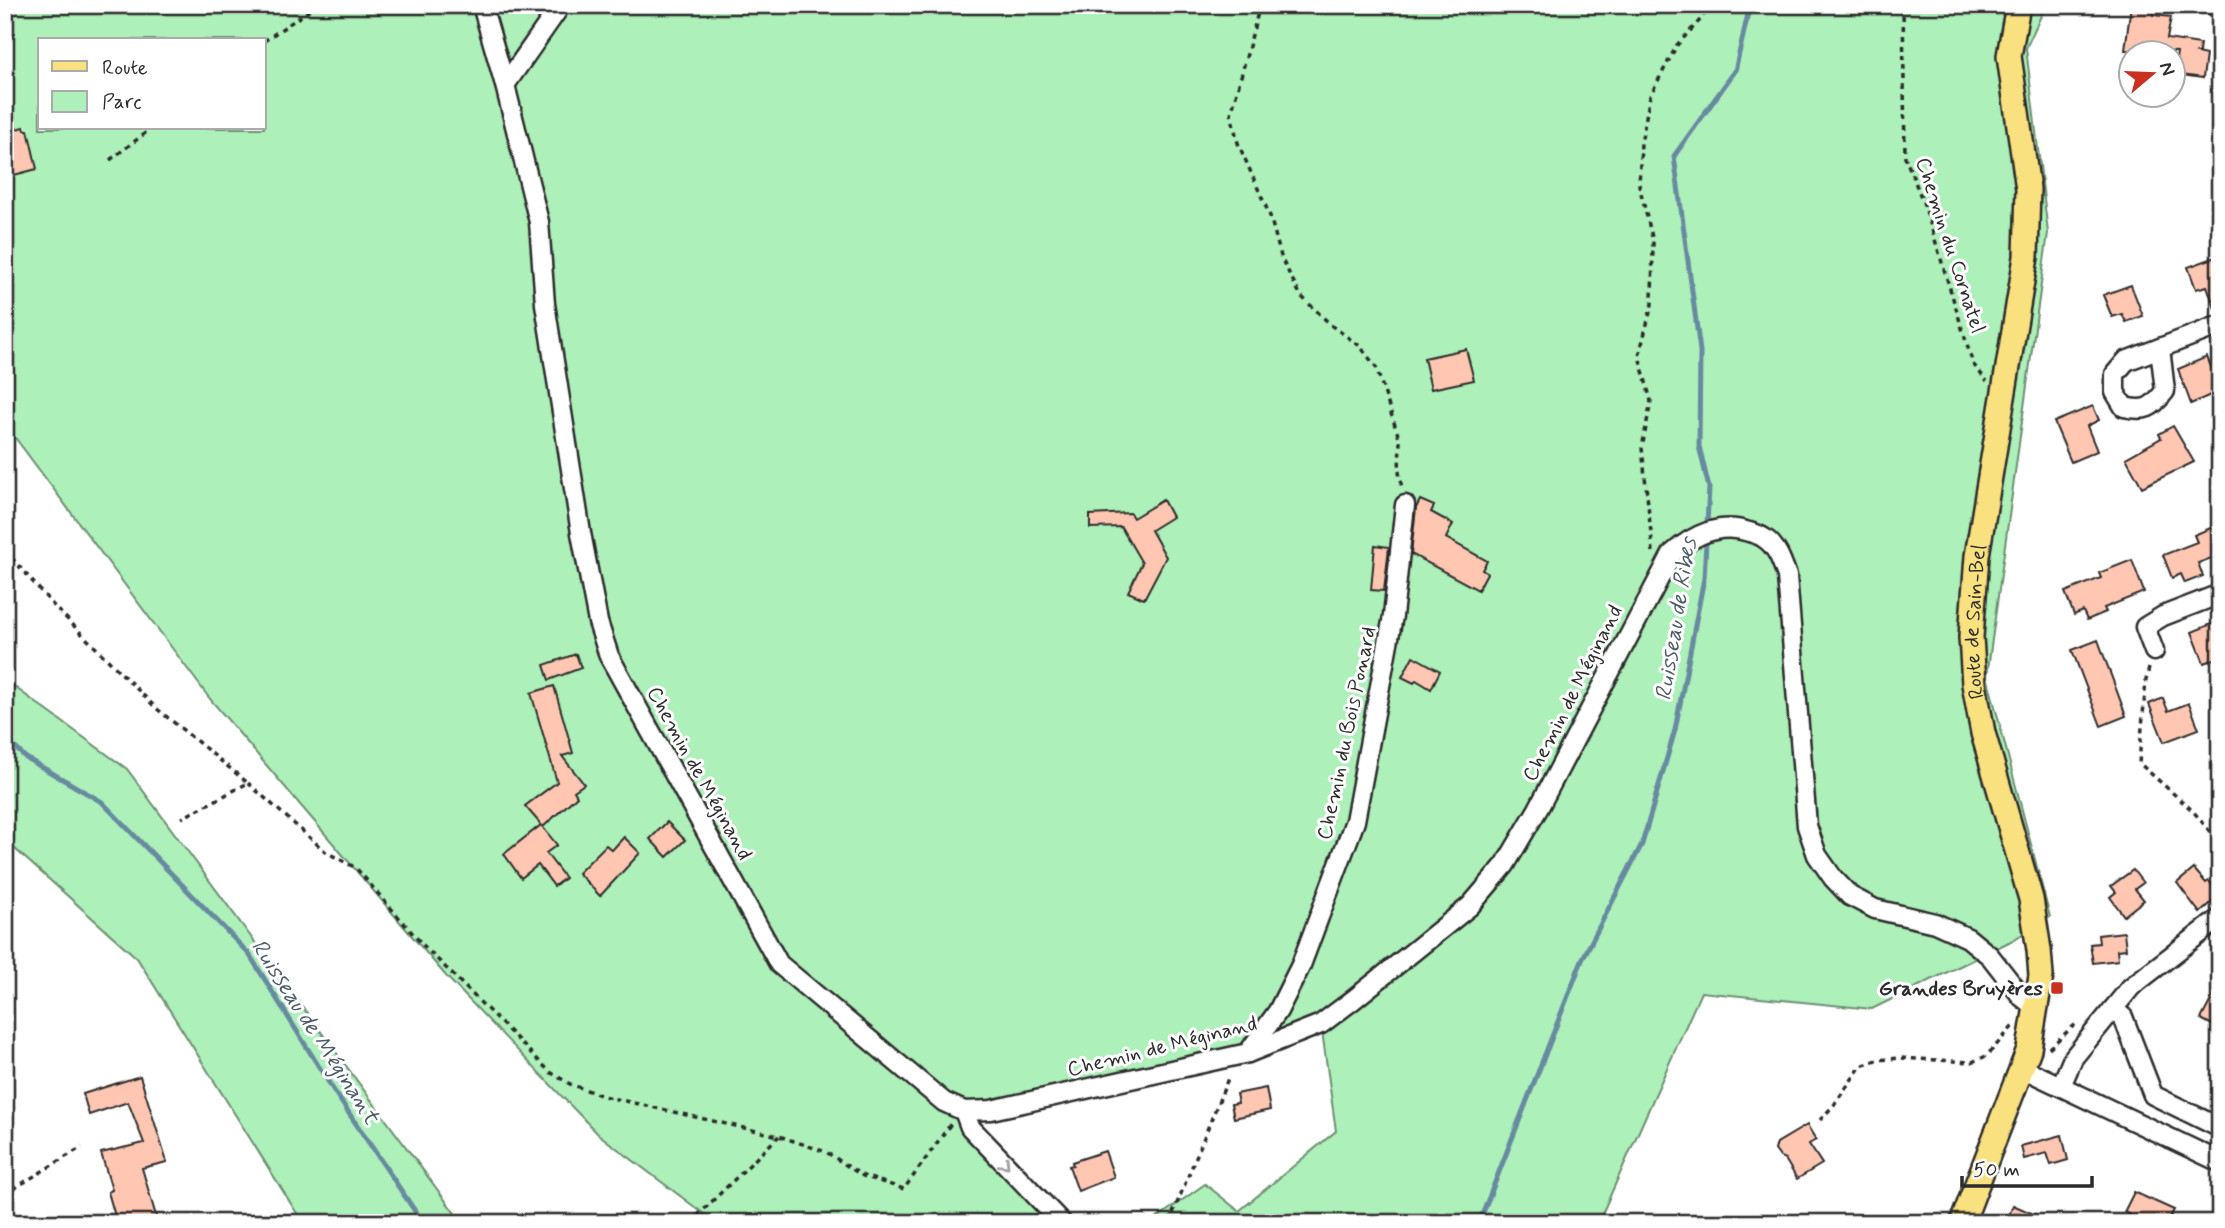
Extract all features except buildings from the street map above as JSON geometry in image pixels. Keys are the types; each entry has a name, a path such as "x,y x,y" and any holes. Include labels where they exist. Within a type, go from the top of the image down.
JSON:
{"main road":[{"name":"Route de Sain-Bel","path":"1962,1223 2029,1049 2041,976 2031,899 1983,733 1974,684 1971,637 1977,556 2026,257 2028,189 2009,56 2018,5"}],"street":[{"name":"Chemin de Méginand","path":"482,5 539,222 545,304 581,533 597,622 610,656 779,964 944,1102 964,1111 991,1110 1248,1053 1321,1024 1470,906 1504,865 1538,809 1672,554 1684,542 1716,529 1740,529 1764,537 1778,552 1787,576 1807,826 1816,855 1850,896 1875,909 1935,923 1968,938 1990,956 2022,997 2036,1008"},
{"path":"505,85 561,5"},
{"path":"2214,5 2220,9"},
{"path":"2160,348 2220,325"},
{"name":"Chemin du Bois Ponard","path":"1248,1053 1278,1011 1301,965 1355,821 1393,616 1405,505"},
{"path":"2154,651 2145,628 2163,616 2220,594"},
{"path":"2061,1086 2073,1058 2131,987 2220,918"},
{"path":"2113,1009 2123,1017 2153,1096 2220,1128"},
{"path":"2022,1068 2220,1162"},
{"path":"964,1111 970,1127 1062,1223"}],"path":[{"path":"266,40 317,5"},
{"path":"1260,5 1231,114 1238,143 1270,216 1282,260 1301,296 1332,326 1360,345 1376,367 1400,441 1399,472 1405,505"},
{"path":"1656,581 1642,448 1651,401 1639,356 1652,304 1653,241 1639,185 1640,143 1650,96 1676,45 1702,18 1708,5"},
{"name":"Chemin du Cornatel","path":"1903,5 1905,157 1925,207 1973,364 2002,399"},
{"path":"110,160 149,130"},
{"path":"5,550 52,604 156,708 248,783 326,852 356,869 422,944 550,1072 570,1084 603,1096 779,1136 826,1152 863,1177 904,1189 952,1122 964,1111"},
{"path":"2154,651 2146,680 2139,763 2193,811 2220,845"},
{"path":"182,818 248,783"},
{"path":"1820,1120 1861,1066 1877,1060 1900,1058 1972,1062 1984,1057 2019,1018 2036,1008"},
{"path":"2041,1055 2078,1022"},
{"path":"1169,1223 1226,1079 1248,1053"},
{"path":"690,1223 779,1136"},
{"path":"5,1194 82,1147"}],"green space":[{"path":"5,5 2046,5 2026,48 2048,233 1987,676 2050,917 2013,940 1872,1009 1701,992 1598,1223 1150,1223 1205,1184 1239,1211 1336,1131 1321,1024 1248,1053 964,1111 1062,1223 716,1223 598,1134 446,976 210,699 5,424"},
{"path":"5,680 127,769 462,1223 303,1223 137,958 5,840"}],"waterway":[{"name":"Ruisseau de Ribes","path":"1479,1223 1582,960 1642,844 1675,730 1704,578 1709,488 1699,446 1700,351 1674,156 1735,71 1750,5"},
{"name":"Ruisseau de Méginant","path":"5,738 26,758 102,802 249,954 334,1091 423,1223"}],"place":[{"name":"Grandes Bruyères","path":"2057,988"}]}
